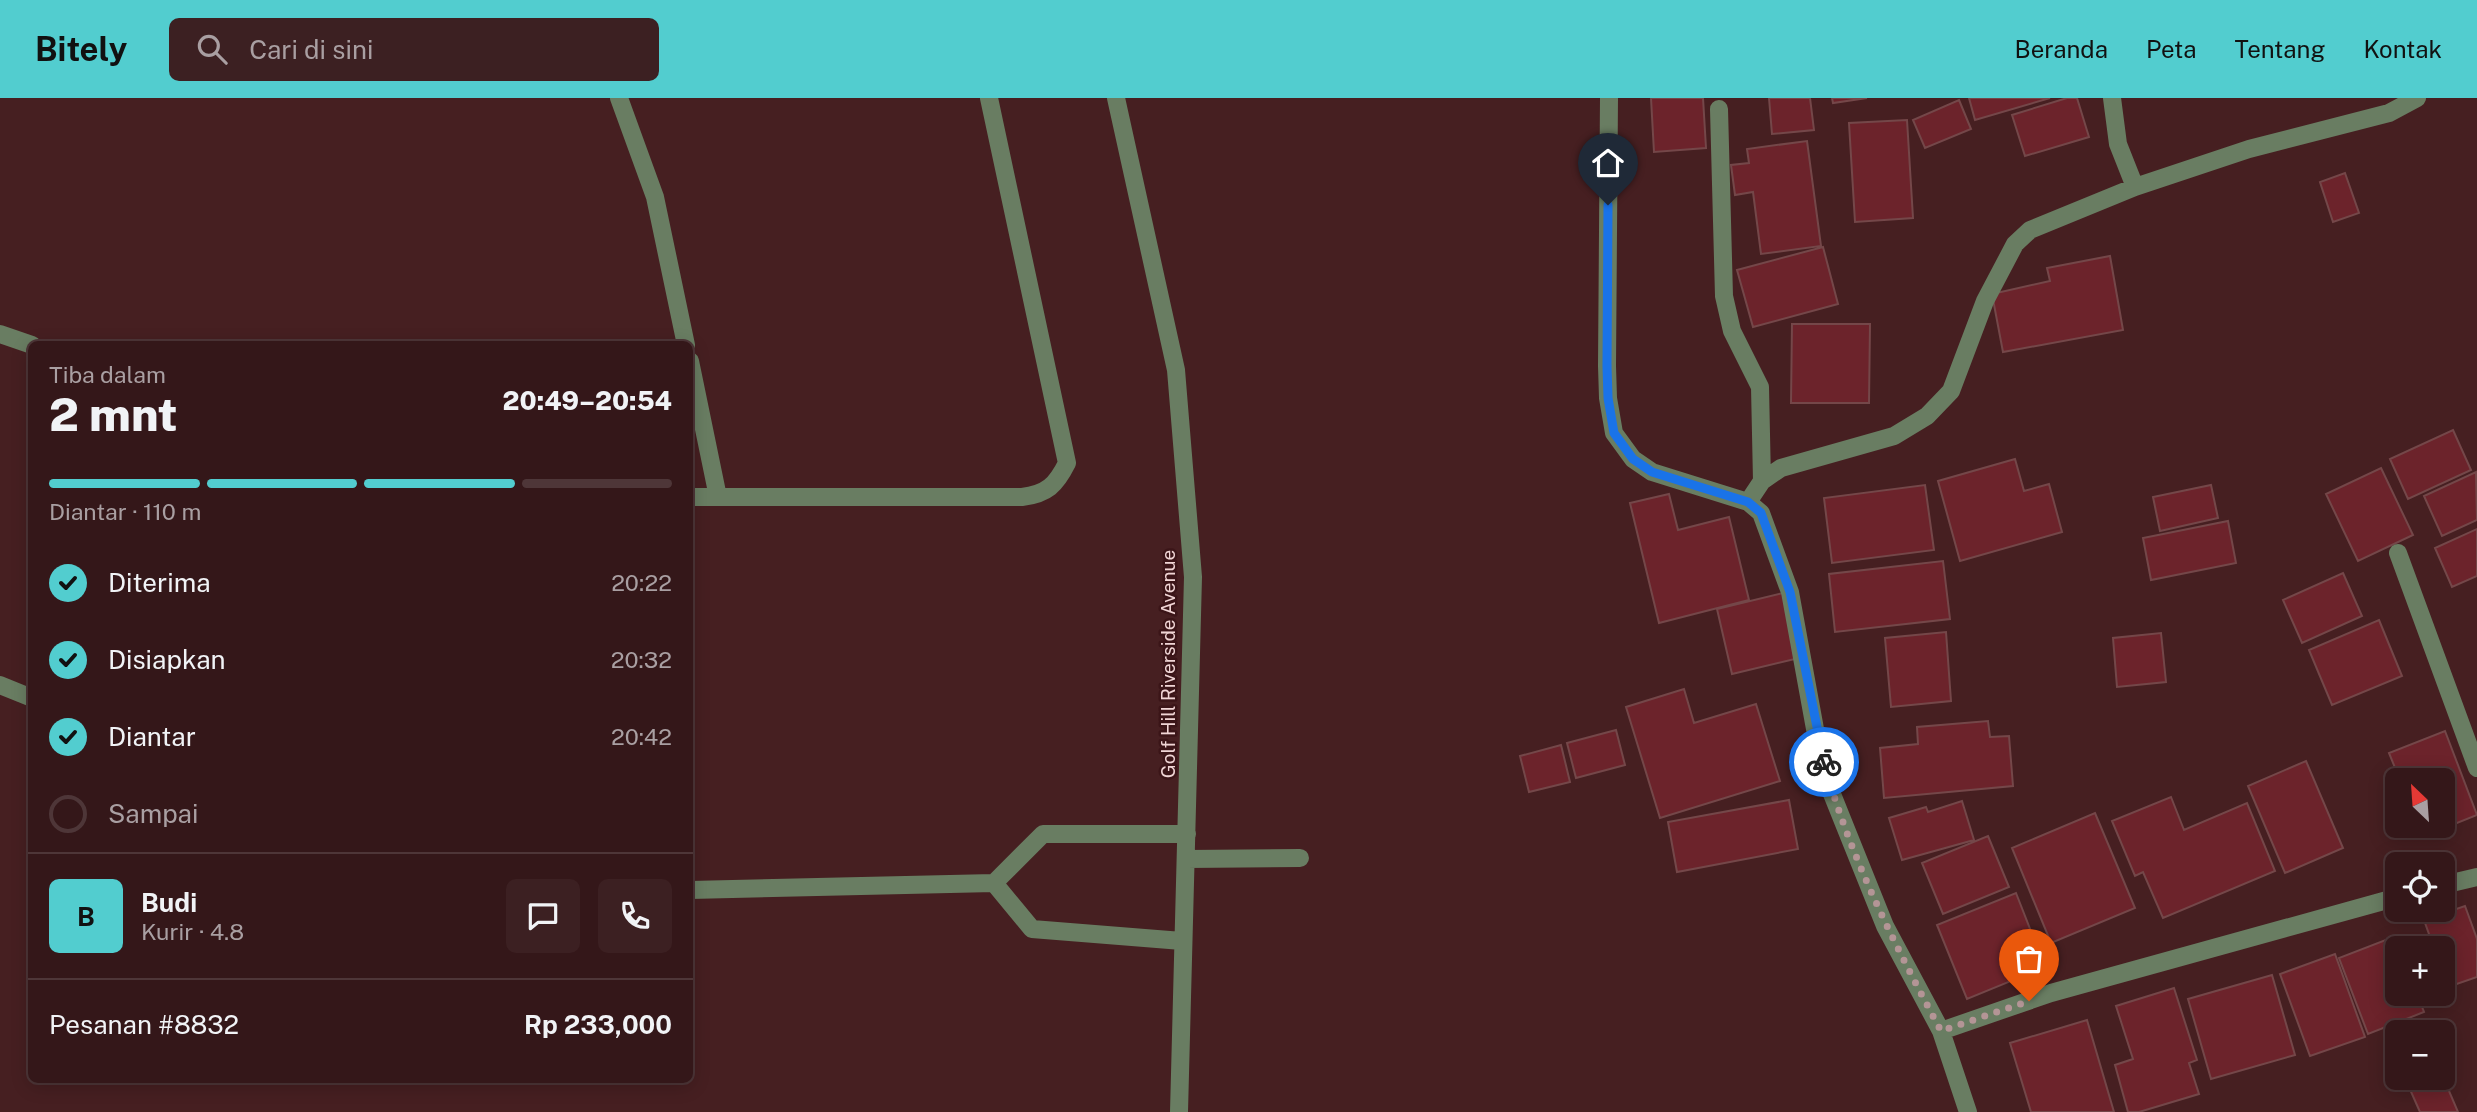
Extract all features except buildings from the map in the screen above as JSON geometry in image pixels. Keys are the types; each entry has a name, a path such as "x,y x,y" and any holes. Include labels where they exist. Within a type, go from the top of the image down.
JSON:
{"street":[{"path":"619,98 655,197 685,341"},
{"path":"693,498 1023,497 1040,495 1056,484 1067,463 989,98"},
{"name":"Golf Hill Riverside Avenue","path":"1116,98 1176,370 1193,577 1179,1112"},
{"path":"1609,98 1607,366 1608,398 1614,433 1633,459 1652,472 1748,502 1761,513 1790,592 1815,729 1832,793 1885,926 1941,1031 1968,1112"},
{"path":"2112,98 2118,144 2135,187"},
{"path":"1748,502 1762,481 1791,464 1894,436 1927,416 1951,391 1985,301 2015,244 2030,230 2135,187 2249,149 2389,113 2417,98"},
{"path":"1718,109 1724,296 1732,331 1760,387 1762,481"},
{"path":"0,334 28,344"},
{"path":"693,376 718,497"},
{"path":"2398,553 2477,768"},
{"path":"0,685 28,696"},
{"path":"693,890 995,883 1043,834 1187,834"},
{"path":"1186,859 1300,858"},
{"path":"2455,882 2477,877"},
{"path":"995,883 1032,929 1182,941"},
{"path":"1941,1031 2051,993 2385,901"}],"way so far":[{"path":"1824,762 1832,793 1856,858 1885,926 1941,1031 2029,1001"}],"route":[{"path":"1608,205 1607,366 1608,398 1614,433 1633,459 1652,472 1748,502 1761,513 1790,592 1815,729 1824,762"}]}
